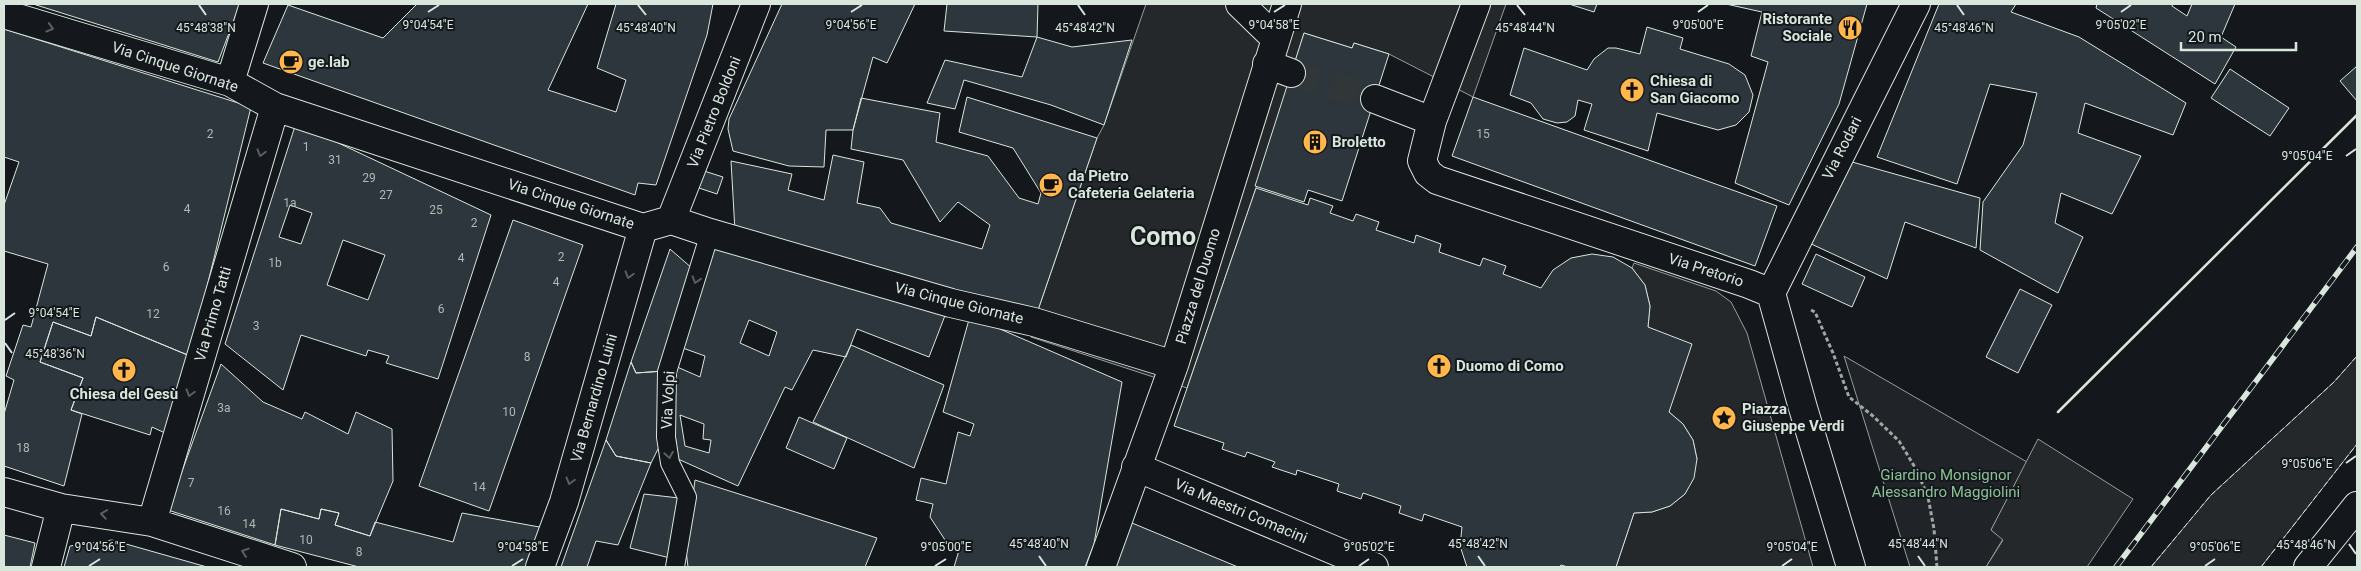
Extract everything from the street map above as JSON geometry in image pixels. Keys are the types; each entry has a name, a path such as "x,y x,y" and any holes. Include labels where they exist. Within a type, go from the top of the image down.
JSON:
{"street":[{"path":"230,82 254,4"},
{"name":"Via Pietro Boldoni","path":"671,220 756,4"},
{"path":"1240,4 1275,38"},
{"name":"Piazza del Duomo","path":"1101,567 1279,68 1275,38 1287,4"},
{"path":"1375,99 1432,121 1476,4"},
{"name":"Via Rodari","path":"1771,293 1916,4"},
{"name":"Via Cinque Giornate","path":"4,14 230,82 275,107 643,228 671,220 951,303 1034,322 1171,374"},
{"name":"Via Primo Tatti","path":"152,522 275,107"},
{"name":"Via Pretorio","path":"1432,121 1422,161 1428,174 1437,180 1771,293"},
{"name":"Via Bernardino Luini","path":"540,567 564,502 643,228"},
{"path":"1771,293 1803,408 1852,566"},
{"name":"Via Maestri Comacini","path":"1136,467 1374,567"},
{"path":"4,492 60,508 152,522 292,567"},
{"path":"2308,567 2357,506"},
{"path":"46,567 60,508"}],"lane":[{"name":"Via Volpi","path":"675,567 686,497 670,463 666,437 667,372 710,233"}],"path":[{"path":"1849,397 1873,416 1899,441 1916,469 1928,497 1934,529 1937,567"}],"green space":[{"name":"Giardino Monsignor Alessandro Maggiolini","path":"1844,356 2027,462 1991,530 2003,539 1986,567 1910,567"}],"shaded area":[{"path":"1146,4 1506,4 1473,97 1389,54 1354,43 1352,48 1304,33 1256,188 1187,388 1031,337 1034,322 1097,138 1104,125"},
{"name":"Piazza Giuseppe Verdi","path":"1634,263 1716,291 1731,302 1747,333 1813,567 1616,567 1634,513 1652,512 1670,506 1685,494 1697,459 1693,440 1683,424 1669,412 1648,327 1650,306 1645,285 1632,268"},
{"path":"2357,356 2357,444 2261,567 2151,567 2211,495 2334,382"},
{"path":"2038,439 2133,499 2087,567 1986,567 2003,540 1991,530"}],"building":[{"path":"33,4 240,4 218,62"},
{"path":"417,4 588,4 548,90 616,112 626,80 597,68 616,4 713,4 707,35 656,185 638,183 635,195 263,63 288,5 383,38"},
{"path":"782,4 915,4 887,63 873,57 853,130 826,130 824,167 789,166 733,151 728,129 729,119"},
{"path":"947,4 1038,4 1037,37 944,31"},
{"path":"1569,4 1597,4 1594,12"},
{"path":"1726,4 1867,4 1839,104 1789,205 1735,183 1768,62 1751,56 1762,12"},
{"path":"1939,4 2016,4 2011,12 2079,37 2186,103 2173,135 2085,103 2078,133 2141,156 2112,214 2061,193 2055,223 2083,237 2058,293 1980,250 1983,202 2023,145 2037,93 1990,84 1957,184 1877,157"},
{"path":"2097,4 2173,4 2172,6 2187,16 2192,4 2235,4 2221,37 2236,47 2215,84 2096,8"},
{"name":"Chiesa di San Giacomo","path":"1647,27 1683,38 1680,49 1729,64 1745,75 1753,95 1749,112 1736,125 1718,130 1657,113 1648,151 1584,130 1592,104 1578,100 1575,116 1567,122 1557,123 1543,119 1531,103 1510,95 1524,48 1587,70 1594,59 1608,48 1640,54"},
{"path":"4,29 251,107 190,356 96,317 91,336 53,322 40,362 83,378 71,410 82,414 64,486 4,466 4,414 14,380 6,376 23,325 31,327 48,264 4,251 4,205 19,162 4,157"},
{"name":"Broletto","path":"1304,33 1352,48 1354,43 1389,54 1342,201 1308,190 1304,202 1255,186"},
{"path":"1037,37 1072,47 1132,40 1104,125 1051,105 964,80 955,109 927,103 945,60 1022,77"},
{"path":"2357,66 2357,101 2340,81"},
{"path":"2230,69 2289,108 2270,136 2211,98"},
{"path":"967,97 1097,138 1037,313 735,231 731,161 792,174 788,190 824,200 833,155 864,162 857,203 880,208 891,223 982,249 990,225 958,202 940,222 903,160 851,149 853,130 861,98 940,113 936,142 988,156 1019,198 1038,204 1041,193 1013,148 959,132"},
{"path":"1473,97 1777,206 1755,266 1452,156"},
{"path":"296,123 491,215 438,379 386,363 389,356 368,350 366,356 301,335 283,390 225,344","holes":["290,205 312,213 301,244 279,237","343,240 385,255 368,300 327,285"]},
{"path":"1845,160 1980,198 1976,248 1905,222 1887,279 1807,242"},
{"path":"704,171 723,177 717,194 699,188"},
{"name":"Duomo di Como","path":"1256,188 1308,205 1310,198 1333,206 1330,213 1353,221 1356,214 1379,222 1376,230 1414,243 1416,235 1441,244 1439,252 1480,266 1483,258 1506,266 1503,274 1541,288 1553,270 1571,258 1592,254 1613,257 1632,268 1645,285 1650,306 1648,327 1692,344 1669,412 1683,424 1693,440 1697,459 1694,478 1685,494 1670,506 1652,512 1634,513 1616,567 1568,567 1561,565 1559,567 1467,567 1460,546 1462,527 1424,514 1422,521 1399,513 1401,506 1363,493 1361,499 1337,491 1339,484 1297,470 1296,475 1272,467 1275,462 1247,452 1245,457 1222,449 1224,443 1174,426"},
{"path":"513,220 583,245 489,511 419,486"},
{"path":"716,241 946,313 929,357 857,329 846,357 813,350 792,390 785,387 738,486 678,459 672,409 675,366 700,377 705,356 680,347","holes":["749,320 777,332 769,356 740,343","680,415 704,424 703,439 711,440 709,453 685,446"]},
{"path":"670,249 693,269 664,371 636,373 631,362"},
{"path":"1816,254 1865,277 1852,307 1802,284"},
{"path":"2020,289 2052,305 2018,373 1986,357"},
{"path":"970,316 1122,382 1094,544 1085,567 954,567 960,547 947,543 930,517 933,504 916,500 921,478 946,484 958,432 970,436 974,424 943,412"},
{"name":"Chiesa del Gesù","path":"96,317 190,356 165,433 152,427 150,435 71,410 83,378 40,362 53,322 91,336"},
{"path":"851,345 944,385 914,468 813,422"},
{"path":"631,362 636,373 664,371 659,447 651,463 616,456 606,440"},
{"path":"221,364 263,402 302,419 305,412 348,434 356,412 392,429 393,481 370,536 335,525 339,513 321,509 319,519 281,509 275,545 168,510"},
{"path":"799,417 847,438 834,469 786,448"},
{"path":"606,440 616,456 651,463 618,545 596,541 587,567 561,567"},
{"path":"695,480 877,538 865,567 688,567 686,550"},
{"path":"644,494 679,498 670,558 630,548"},
{"path":"281,509 319,519 321,509 339,513 335,525 370,536 375,522 453,542 462,513 545,528 531,567 359,567 275,545"},
{"path":"1132,523 1238,567 1114,567"},
{"path":"4,535 35,543 30,567 4,567"},
{"path":"112,540 207,567 64,567 70,546"}],"tunnel":[{"path":"1291,73 1375,99"}],"railway":[{"path":"2116,567 2357,247"}],"fence":[{"path":"2151,567 2211,495 2334,382 2357,356"},
{"path":"2261,567 2357,444"}],"wall":[{"path":"2058,412 2357,115"}],"place":[{"name":"Ristorante Sociale","path":"1850,28"},
{"name":"ge.lab","path":"291,62"},
{"name":"Chiesa di San Giacomo","path":"1632,90"},
{"name":"Broletto","path":"1315,142"},
{"name":"da Pietro Cafeteria Gelateria","path":"1051,185"},
{"name":"Duomo di Como","path":"1439,366"},
{"name":"Chiesa del Gesù","path":"124,370"},
{"name":"Piazza Giuseppe Verdi","path":"1724,418"}],"district":[{"name":"Como","path":"1163,236"}]}
